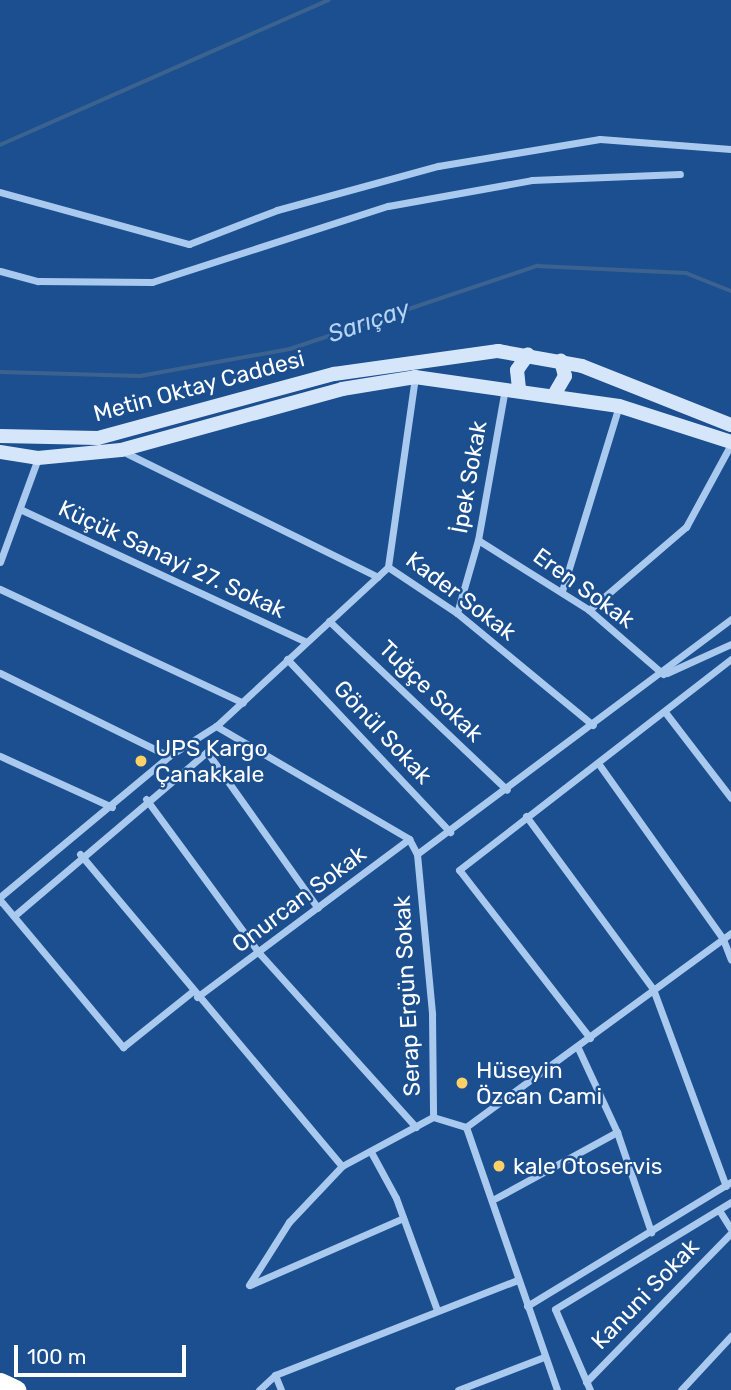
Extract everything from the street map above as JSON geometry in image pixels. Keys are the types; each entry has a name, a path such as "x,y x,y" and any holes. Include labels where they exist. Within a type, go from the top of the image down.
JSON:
{"highway":[{"path":"0,1382 15,1390"}],"street":[{"path":"0,192 189,244 277,210 438,166 600,139 731,149"},
{"path":"0,271 38,281 152,282 388,206 532,180 680,174"},
{"name":"Metin Oktay Caddesi","path":"0,436 98,438 386,364 498,351 561,361 731,425"},
{"path":"512,388 517,370 528,354"},
{"path":"554,395 565,376 561,361"},
{"path":"0,452 38,458 121,450 342,389 415,377 512,388 619,406 731,443 686,527 589,610"},
{"name":"Kader Sokak","path":"415,377 388,567 457,613 593,725"},
{"name":"İpek Sokak","path":"457,613 478,540 512,388"},
{"path":"562,591 619,406"},
{"path":"121,450 378,577"},
{"path":"0,562 22,510 38,458"},
{"name":"Küçük Sanayi 27. Sokak","path":"22,510 306,642"},
{"name":"Eren Sokak","path":"478,540 589,610 663,674"},
{"path":"318,908 207,752 80,854 14,916 0,898 112,807 169,755 216,726 243,703 388,567"},
{"path":"0,589 243,703"},
{"path":"216,726 244,749 409,839 417,854 663,674 731,619"},
{"name":"Tuğçe Sokak","path":"329,621 507,790"},
{"path":"663,674 731,644"},
{"name":"Gönül Sokak","path":"287,659 450,832"},
{"path":"590,1038 459,870 731,659"},
{"path":"0,673 169,755"},
{"path":"665,712 731,799"},
{"path":"0,756 112,807"},
{"path":"597,763 723,939 731,960"},
{"path":"146,799 260,954 416,1126"},
{"path":"526,816 653,989 728,1184 527,1306"},
{"name":"Onurcan Sokak","path":"14,916 123,1047 195,994 260,954 409,839"},
{"path":"80,854 342,1166"},
{"name":"Serap Ergün Sokak","path":"417,854 432,1014 433,1117 466,1127"},
{"path":"557,1390 517,1280 496,1198 466,1127 578,1048 653,989 731,933"},
{"path":"578,1048 617,1132 651,1232"},
{"path":"403,1218 249,1285 289,1222 342,1166 433,1117"},
{"path":"496,1198 617,1132"},
{"path":"371,1152 403,1218 437,1310"},
{"path":"590,1390 555,1309 731,1202"},
{"path":"719,1210 731,1231"},
{"name":"Kanuni Sokak","path":"586,1382 731,1231"},
{"path":"259,1390 275,1375 517,1280"},
{"path":"681,1390 731,1336"},
{"path":"458,1390 544,1357"},
{"path":"275,1375 281,1390"}],"waterway":[{"path":"0,145 328,0"},
{"name":"Sarıçay","path":"0,372 140,376 290,349 537,266 686,273 731,291"}],"place":[{"name":"UPS Kargo Çanakkale","path":"141,761"},
{"name":"Hüseyin Özcan Cami","path":"462,1083"},
{"name":"kale Otoservis","path":"499,1166"}]}
